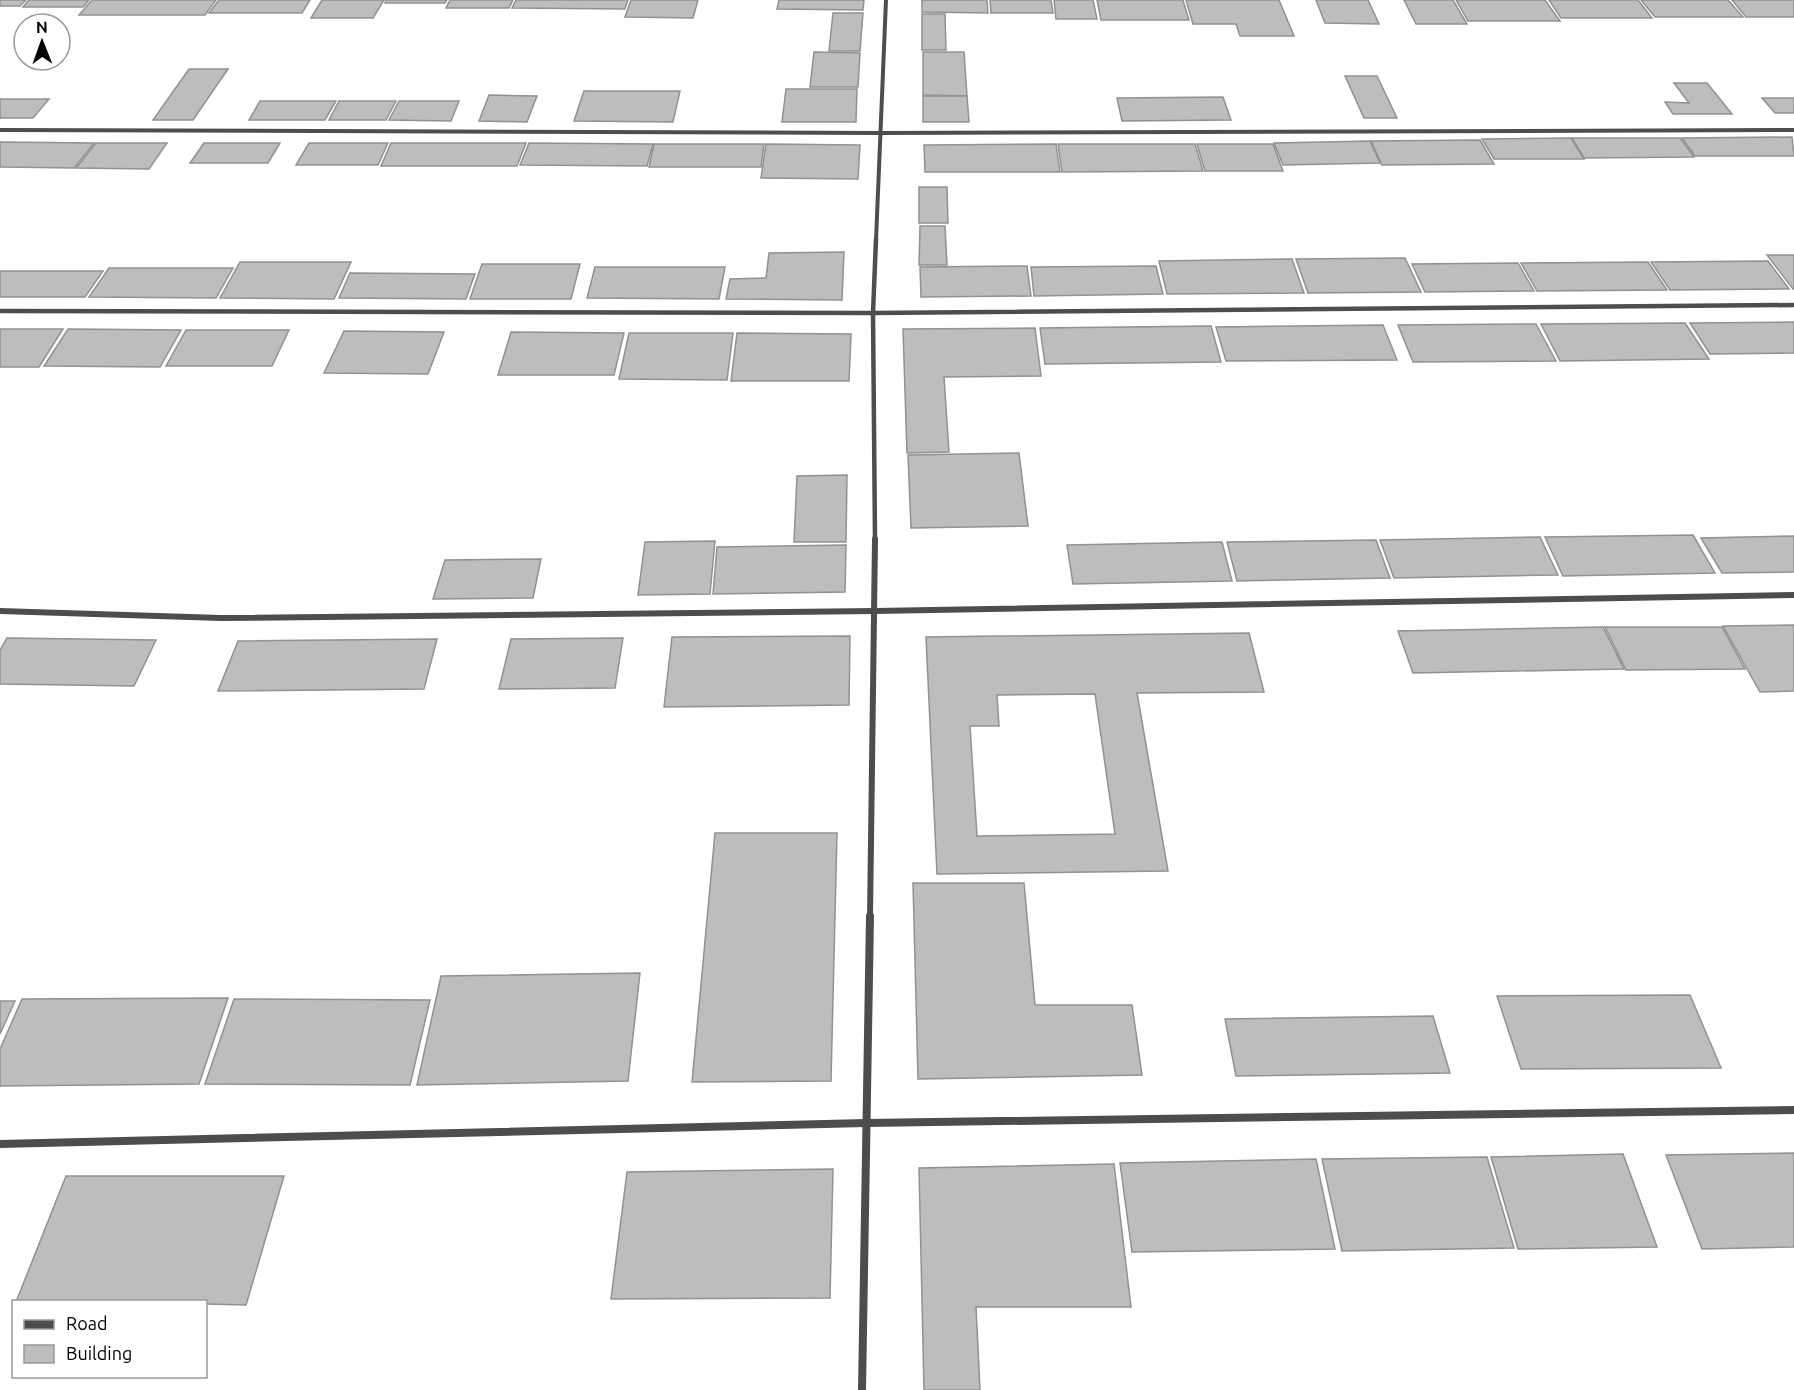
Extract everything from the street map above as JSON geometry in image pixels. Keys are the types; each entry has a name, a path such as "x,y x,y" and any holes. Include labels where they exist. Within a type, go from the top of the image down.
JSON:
{"street":[{"path":"861,1390 875,611 873,314 886,0"},
{"path":"0,130 879,134 1794,130"},
{"path":"0,311 873,314 1794,305"},
{"path":"0,611 221,618 875,611 1794,595"},
{"path":"0,1144 866,1124 1794,1110"}],"building":[{"path":"0,0 26,0 20,6 0,6"},
{"path":"29,0 89,0 83,7 23,7"},
{"path":"92,0 216,0 205,15 79,15"},
{"path":"219,0 310,0 302,13 209,13"},
{"path":"322,0 384,0 373,18 311,18"},
{"path":"386,0 447,0 445,3 385,3"},
{"path":"450,0 513,0 509,8 446,8"},
{"path":"516,0 628,0 625,9 512,8"},
{"path":"631,0 698,0 693,18 625,17"},
{"path":"779,0 864,0 863,10 777,9"},
{"path":"922,0 987,0 988,13 922,12"},
{"path":"990,0 1051,0 1053,13 991,13"},
{"path":"1054,0 1093,0 1097,19 1056,19"},
{"path":"1097,0 1183,0 1189,20 1101,20"},
{"path":"1186,0 1279,0 1294,36 1240,36 1236,24 1193,24"},
{"path":"1316,0 1368,0 1379,24 1325,23"},
{"path":"1404,0 1453,0 1467,24 1416,24"},
{"path":"1456,0 1545,0 1560,21 1468,21"},
{"path":"1549,0 1638,0 1652,18 1561,18"},
{"path":"1641,0 1728,0 1743,17 1655,17"},
{"path":"1732,0 1794,0 1794,17 1746,17"},
{"path":"833,13 863,13 860,51 829,51"},
{"path":"922,14 945,14 946,50 922,50"},
{"path":"814,52 860,53 858,87 810,87"},
{"path":"923,52 964,52 967,96 923,95"},
{"path":"189,69 228,69 193,120 153,120"},
{"path":"1345,76 1377,76 1397,118 1364,118"},
{"path":"1674,83 1707,83 1732,114 1673,114 1665,102 1689,103"},
{"path":"786,89 857,89 856,122 782,122"},
{"path":"584,91 680,91 673,122 574,121"},
{"path":"489,95 537,96 527,122 479,121"},
{"path":"923,96 967,96 969,122 923,122"},
{"path":"1223,97 1231,120 1122,121 1117,98"},
{"path":"1762,98 1794,98 1794,113 1775,113"},
{"path":"0,99 49,99 33,118 0,118"},
{"path":"260,101 336,101 325,120 249,120"},
{"path":"339,101 396,101 386,120 329,120"},
{"path":"399,101 459,101 451,121 389,120"},
{"path":"1792,137 1794,156 1695,156 1682,138"},
{"path":"1571,138 1584,159 1494,159 1482,139"},
{"path":"1572,138 1680,138 1694,157 1584,158"},
{"path":"1480,140 1494,164 1382,165 1371,141"},
{"path":"1370,141 1380,163 1283,165 1274,143"},
{"path":"0,142 94,143 74,168 0,167"},
{"path":"96,143 167,143 149,169 76,168"},
{"path":"204,143 280,143 268,163 190,163"},
{"path":"309,143 388,143 378,165 296,165"},
{"path":"391,143 526,143 517,166 381,166"},
{"path":"529,143 653,144 647,166 520,165"},
{"path":"654,144 764,144 761,167 649,167"},
{"path":"766,144 860,145 858,179 761,178"},
{"path":"1056,144 1060,172 925,172 924,145"},
{"path":"1058,144 1195,144 1203,171 1062,172"},
{"path":"1197,144 1273,144 1283,171 1205,171"},
{"path":"919,187 947,187 948,223 919,223"},
{"path":"920,226 945,226 947,265 919,265"},
{"path":"844,252 842,300 726,299 730,279 766,278 769,253"},
{"path":"1767,255 1794,255 1794,289 1793,289"},
{"path":"1405,258 1421,292 1308,293 1296,259"},
{"path":"1292,259 1304,293 1167,294 1159,261"},
{"path":"1768,261 1789,289 1670,290 1651,262"},
{"path":"240,262 351,262 334,299 220,298"},
{"path":"1648,262 1667,290 1537,291 1521,263"},
{"path":"1518,263 1534,291 1425,292 1412,264"},
{"path":"482,264 580,264 571,299 470,299"},
{"path":"1027,266 1031,296 921,297 920,267"},
{"path":"1156,266 1163,294 1034,296 1031,267"},
{"path":"595,267 725,267 719,299 587,298"},
{"path":"109,268 233,268 216,298 89,297"},
{"path":"0,271 103,271 85,297 0,297"},
{"path":"350,273 475,274 466,299 339,298"},
{"path":"1794,322 1794,353 1710,354 1690,323"},
{"path":"1685,323 1709,359 1560,361 1541,324"},
{"path":"1536,324 1556,361 1413,362 1398,325"},
{"path":"1383,325 1397,360 1226,361 1216,327"},
{"path":"1211,326 1221,362 1045,364 1040,328"},
{"path":"1035,328 1041,376 944,377 949,452 907,453 903,329"},
{"path":"0,329 63,329 39,367 0,367"},
{"path":"68,329 181,330 160,367 44,366"},
{"path":"186,330 289,330 272,366 166,366"},
{"path":"344,331 444,332 428,374 324,373"},
{"path":"511,332 624,333 614,375 498,375"},
{"path":"629,333 733,333 727,380 619,379"},
{"path":"737,333 851,334 849,381 731,381"},
{"path":"1019,453 1028,526 911,528 908,455"},
{"path":"847,475 846,542 794,542 797,476"},
{"path":"1693,535 1715,573 1563,576 1545,537"},
{"path":"1794,536 1794,572 1722,573 1701,538"},
{"path":"1540,537 1558,575 1394,578 1380,540"},
{"path":"1376,540 1390,578 1237,581 1227,542"},
{"path":"715,541 710,594 638,595 645,542"},
{"path":"1222,542 1232,581 1073,584 1067,545"},
{"path":"846,545 845,592 713,594 717,547"},
{"path":"541,559 533,598 433,599 445,560"},
{"path":"1794,625 1794,691 1760,692 1723,626"},
{"path":"1603,627 1624,669 1413,673 1398,631"},
{"path":"1605,627 1722,627 1745,669 1626,670"},
{"path":"1249,633 1264,692 1137,693 1168,871 937,874 926,637","holes":["1095,694 1115,834 977,836 970,726 999,726 997,695"]},
{"path":"850,636 849,705 664,707 672,637"},
{"path":"7,638 156,640 134,686 0,684 0,650"},
{"path":"623,638 615,688 499,689 511,639"},
{"path":"437,639 424,689 218,691 238,641"},
{"path":"715,833 837,833 831,1081 692,1082"},
{"path":"913,883 1024,883 1035,1005 1132,1005 1142,1075 918,1079"},
{"path":"640,973 628,1081 417,1085 441,976"},
{"path":"1690,995 1721,1068 1521,1069 1497,996"},
{"path":"228,998 199,1084 0,1086 0,1049 22,999"},
{"path":"234,999 430,1000 410,1085 205,1084"},
{"path":"0,1001 15,1001 0,1034"},
{"path":"1433,1016 1450,1073 1236,1076 1225,1019"},
{"path":"1794,1153 1794,1247 1702,1249 1666,1155"},
{"path":"1623,1154 1657,1247 1518,1249 1491,1157"},
{"path":"1487,1157 1514,1248 1342,1251 1322,1159"},
{"path":"1316,1159 1335,1249 1132,1252 1120,1163"},
{"path":"1114,1164 1131,1307 976,1307 980,1390 924,1390 919,1168"},
{"path":"833,1169 830,1298 611,1299 627,1172"},
{"path":"66,1176 284,1176 246,1305 207,1304 207,1300 17,1300"}]}
